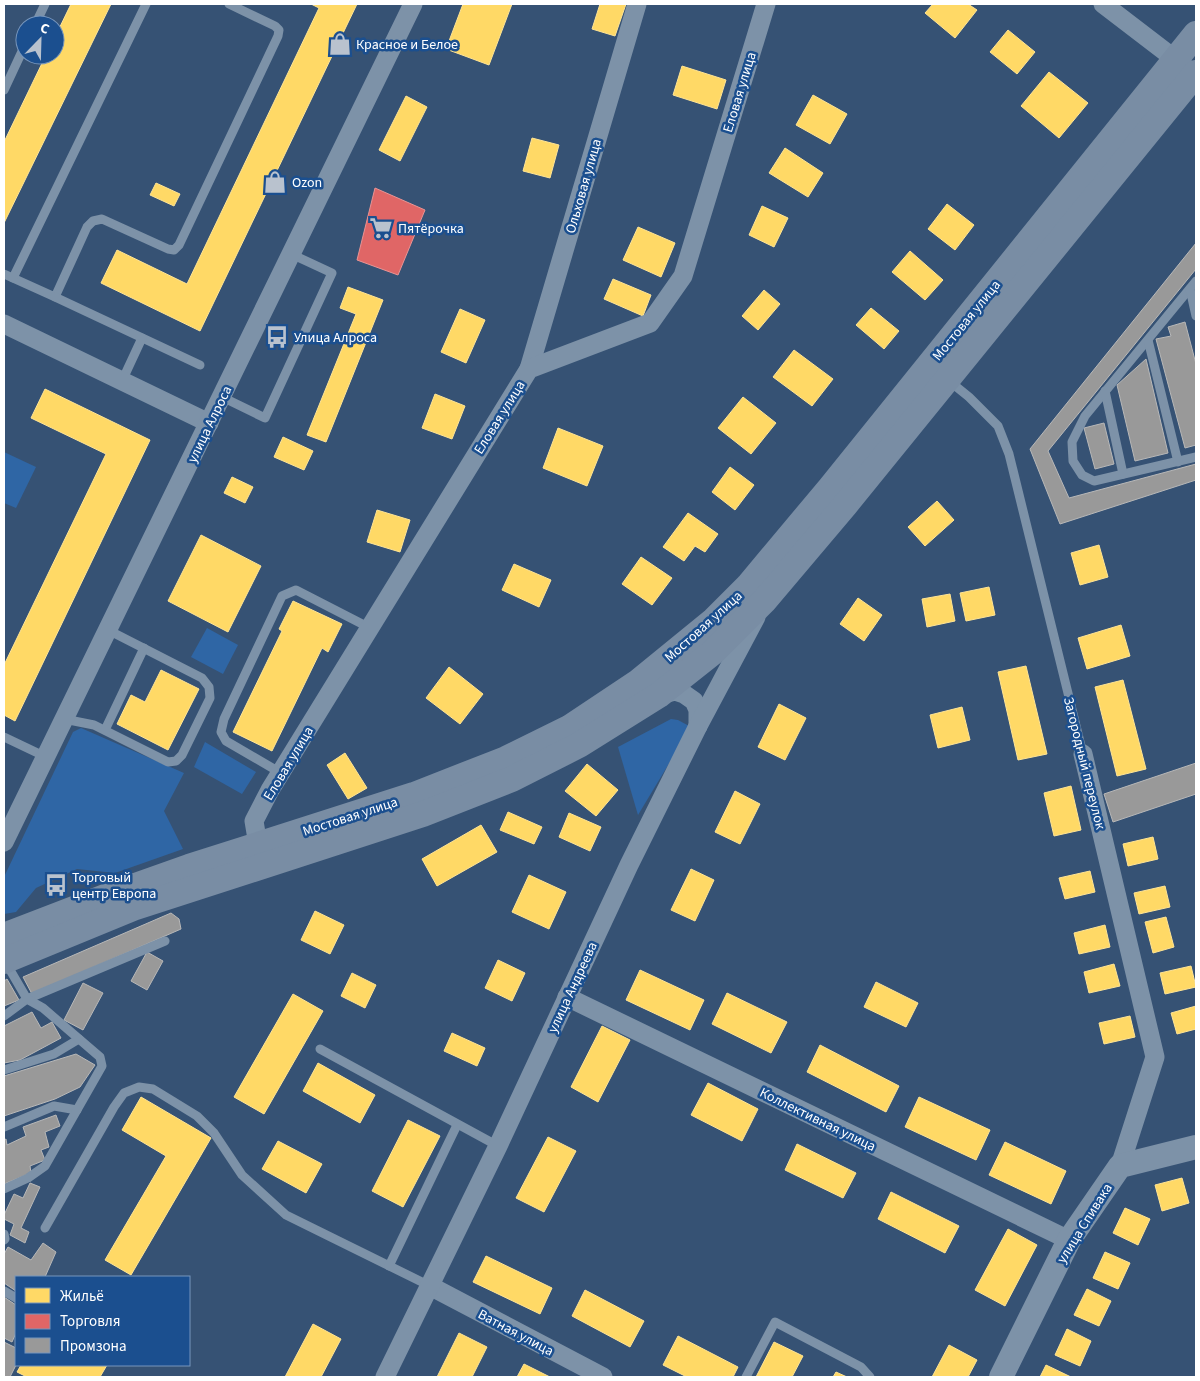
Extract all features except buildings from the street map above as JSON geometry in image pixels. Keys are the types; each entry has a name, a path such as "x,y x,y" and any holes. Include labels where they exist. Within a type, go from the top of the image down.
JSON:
{"main road":[{"name":"Мостовая улица","path":"4,954 133,908 423,814 512,779 579,746 659,695 712,653 764,600 846,504 1189,69 1196,34"},
{"name":"Мостовая улица","path":"4,954 110,896 189,867 414,795 506,759 569,728 638,682 714,620 748,586 1189,69"}],"street":[{"name":"улица Алроса","path":"4,842 413,4"},
{"name":"Ольховая улица","path":"529,369 637,4"},
{"name":"Еловая улица","path":"258,846 254,822 281,773 529,369 650,323 683,276 766,4"},
{"path":"1103,4 1189,69"},
{"path":"4,324 209,424"},
{"name":"улица Андреева","path":"385,1377 498,1146 629,865 698,726 764,600"},
{"path":"659,695 675,691 684,694 694,701 698,710 698,726"},
{"name":"Загородный переулок","path":"1083,754 1156,1057 1120,1166"},
{"name":"Коллективная улица","path":"567,997 1070,1240"},
{"path":"1120,1166 1196,1147"},
{"name":"улица Спивака","path":"1001,1377 1070,1240 1120,1166"},
{"name":"Ватная улица","path":"430,1286 603,1377"}],"lane":[{"path":"13,278 146,4"},
{"path":"55,297 87,227 93,221 102,219 168,249 174,250 179,245 278,36 279,30 275,26 229,4"},
{"path":"4,90 16,65"},
{"path":"222,397 265,418 332,273 291,254"},
{"path":"4,274 200,365"},
{"path":"1196,281 1085,416 1072,442 1073,462 1082,475 1094,481 1196,457"},
{"path":"1190,289 1196,316"},
{"path":"122,381 142,338"},
{"path":"1148,340 1178,462"},
{"name":"Загородный переулок","path":"946,378 969,397 998,426 1009,454 1083,754"},
{"path":"1105,392 1123,474"},
{"path":"281,773 226,741 221,732 224,719 282,596 296,590 370,628"},
{"path":"64,719 94,724 168,762 176,761 182,755 201,717 210,698 209,687 202,678 108,630"},
{"path":"105,730 144,648"},
{"path":"4,737 46,757"},
{"path":"4,1016 27,999 165,940"},
{"path":"4,954 27,999 43,1008 100,1057 102,1066 45,1166 28,1178 4,1189"},
{"path":"4,1070 54,1054 79,1039"},
{"path":"320,1049 498,1146"},
{"path":"45,1228 114,1107 124,1093 139,1087 153,1089 197,1116 214,1133 242,1175 286,1215 430,1286"},
{"path":"4,1127 54,1106 77,1110"},
{"path":"388,1266 457,1125"},
{"path":"4,1234 4,1240"},
{"path":"4,1291 15,1297"},
{"path":"746,1377 775,1322 861,1367 870,1377"}],"shaded area":[{"path":"4,452 36,467 16,508 4,503"},
{"path":"207,628 238,645 223,674 191,657"},
{"path":"671,719 678,720 691,727 638,815 618,747"},
{"path":"81,728 184,773 164,811 183,849 115,873 77,869 36,888 16,912 4,914 4,877 73,732"},
{"path":"205,742 256,772 242,794 194,767"}],"place":[{"name":"Красное и Белое","path":"340,44"},
{"name":"Ozon","path":"275,182"},
{"name":"Пятёрочка","path":"381,228"},
{"name":"Улица Алроса","path":"277,337"},
{"name":"Торговый центр Европа","path":"56,885"}]}
